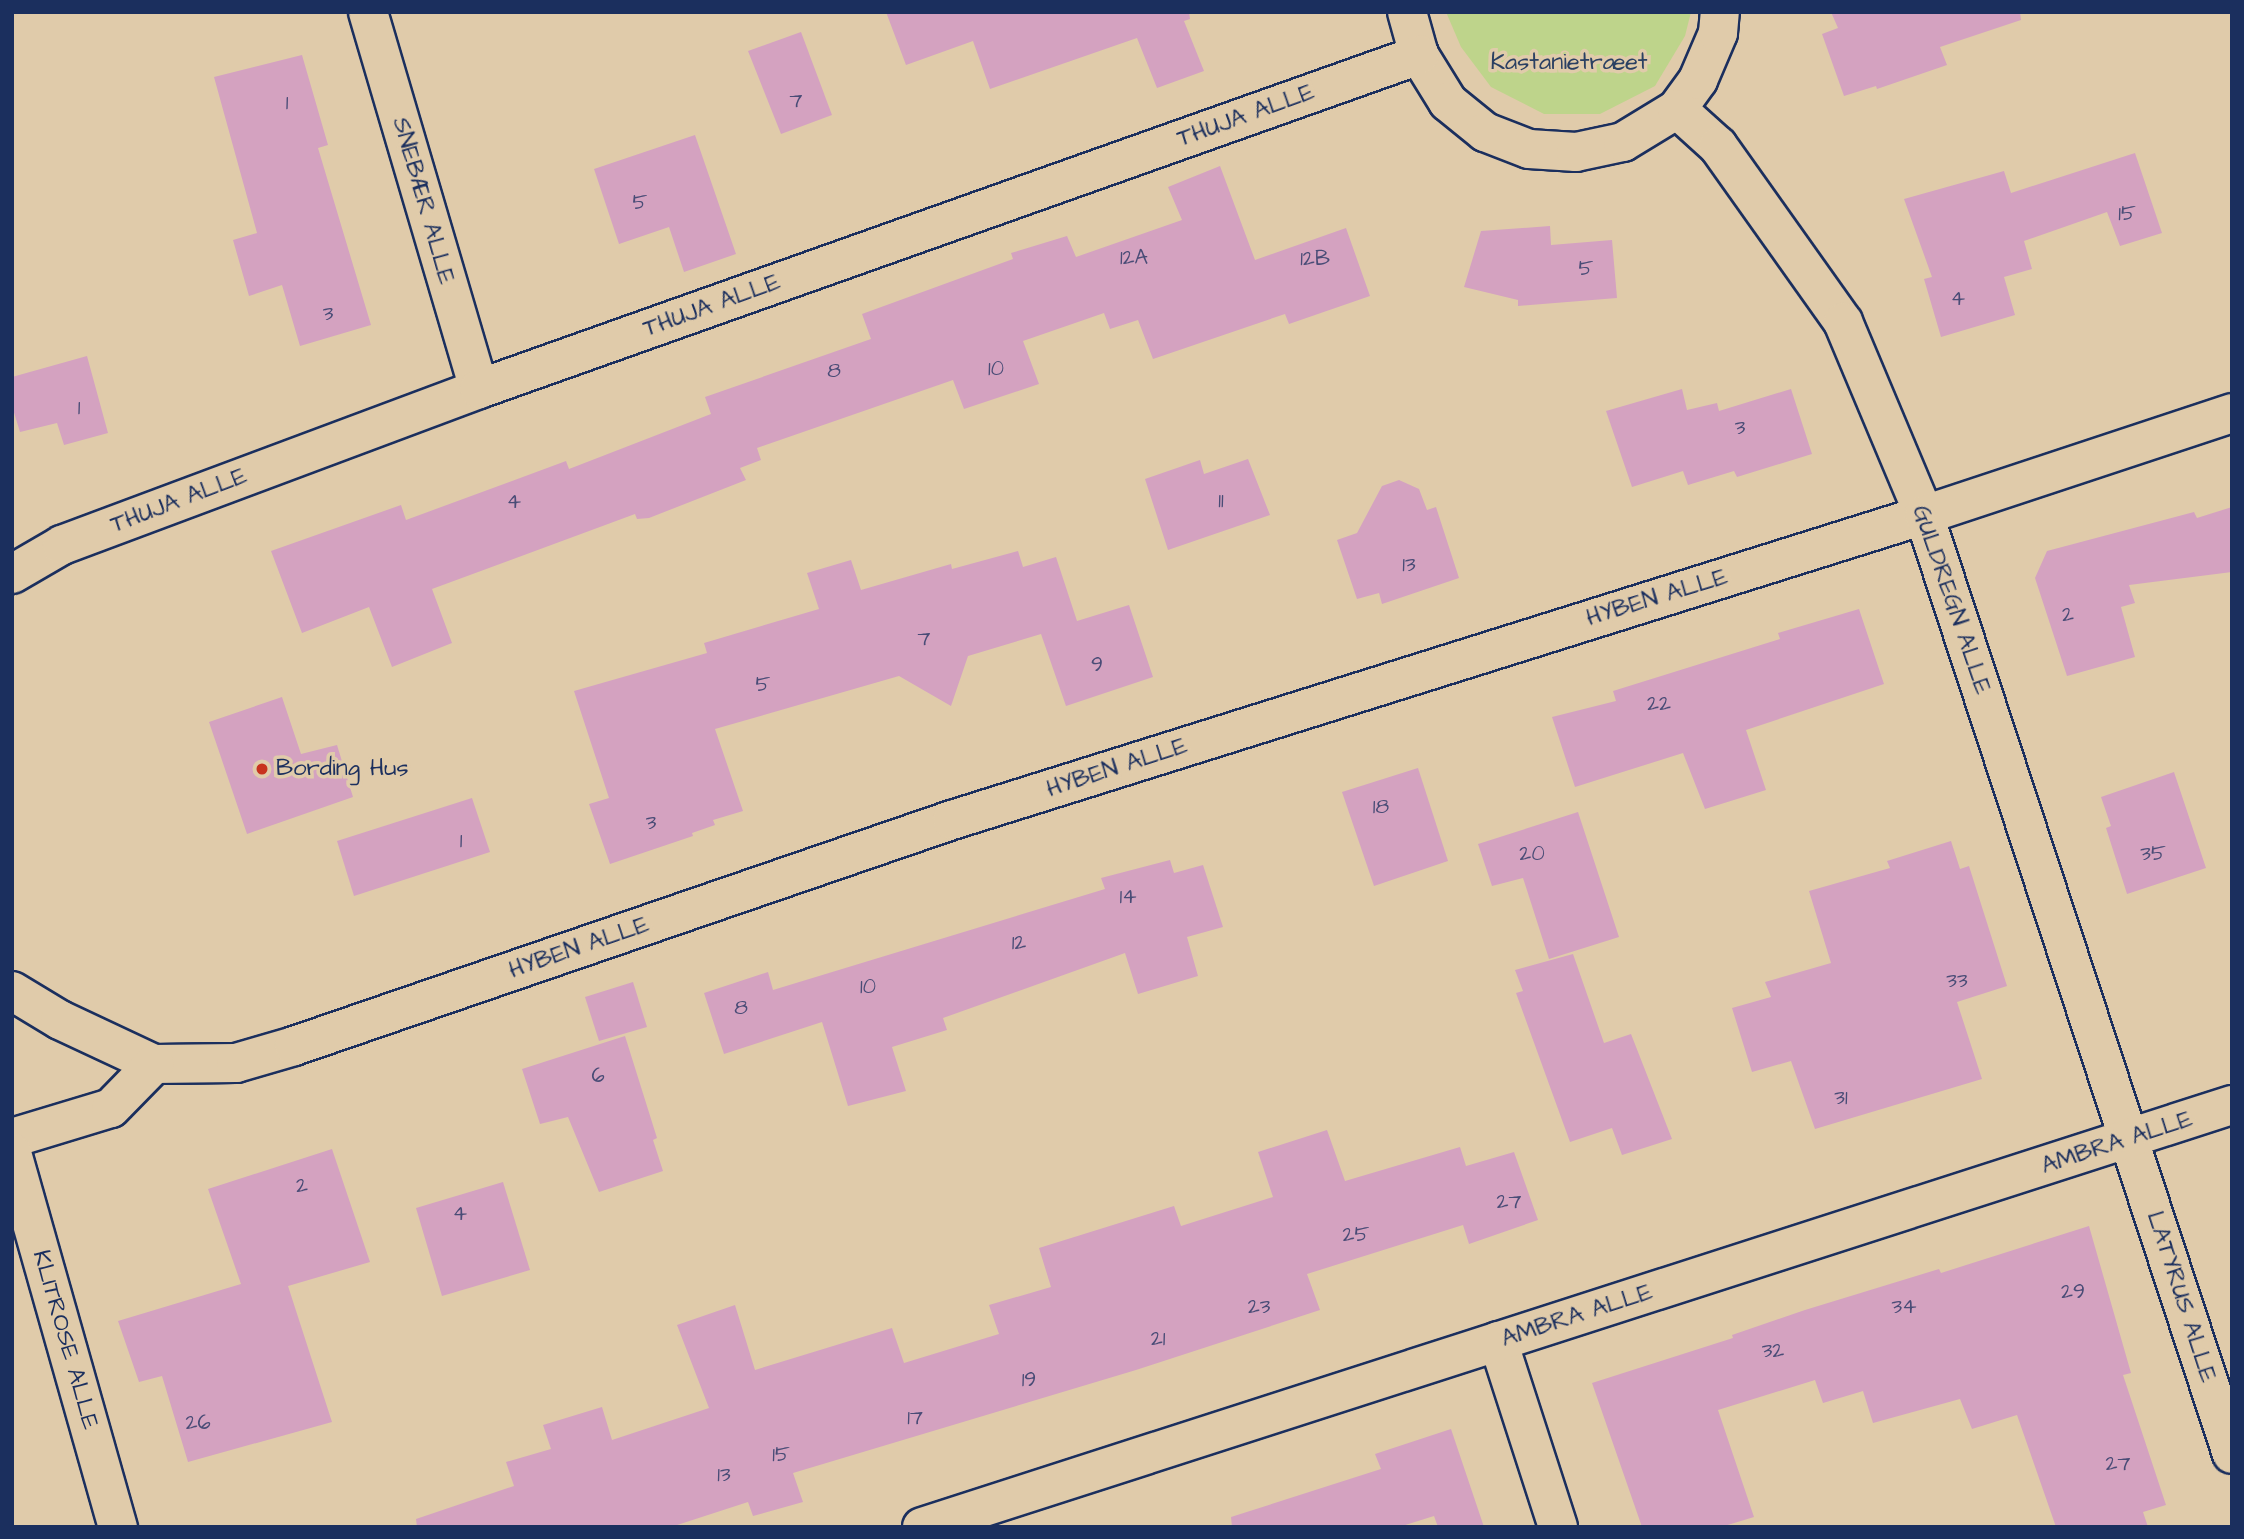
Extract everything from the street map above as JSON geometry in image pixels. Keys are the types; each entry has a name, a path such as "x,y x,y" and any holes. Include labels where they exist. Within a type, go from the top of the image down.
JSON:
{"street":[{"name":"SNEBÆR ALLE","path":"368,12 478,389"},
{"path":"1407,12 1419,55 1448,102 1485,132 1530,149 1576,152 1623,142 1677,109 1698,80 1718,33 1720,12"},
{"name":"THUJA ALLE","path":"12,574 62,545 478,389 1419,55"},
{"name":"GULDREGN ALLE","path":"1677,109 1718,146 1843,321 1924,515 2130,1140"},
{"name":"HYBEN ALLE","path":"12,991 60,1020 154,1064 236,1063 294,1046 952,820 1924,515 2232,413"},
{"path":"12,1138 111,1108 154,1064"},
{"name":"AMBRA ALLE","path":"922,1527 2232,1105"},
{"name":"LATYRUS ALLE","path":"2130,1140 2232,1454"},
{"name":"KLITROSE ALLE","path":"12,1153 118,1527"},
{"path":"1498,1341 1558,1527"}],"green space":[{"name":"Kastanietræet","path":"1446,12 1691,12 1685,36 1655,86 1600,114 1544,114 1491,87 1461,47"}],"building":[{"path":"886,12 1189,12 1190,19 1184,21 1204,71 1157,88 1137,38 990,89 973,41 906,65"},
{"path":"1831,12 2020,12 2021,20 1940,47 1947,65 1877,89 1876,86 1844,96 1822,34 1838,28"},
{"path":"801,32 832,115 781,134 748,51"},
{"path":"302,55 328,145 318,148 371,325 300,346 282,285 249,296 233,240 257,233 214,77"},
{"path":"695,135 736,254 684,272 669,227 619,244 594,169"},
{"path":"2135,153 2162,233 2120,246 2107,212 2024,241 2032,269 2004,277 2015,315 1941,337 1924,279 1932,277 1904,199 2004,171 2011,193"},
{"path":"1220,166 1255,260 1346,228 1370,296 1289,324 1285,314 1153,359 1138,320 1110,329 1104,313 1023,341 1039,384 964,409 953,380 757,448 761,460 740,468 746,480 649,518 637,519 635,514 432,589 452,643 392,667 369,607 302,633 271,551 401,505 406,520 566,461 569,469 711,414 705,397 871,339 862,314 1013,259 1011,253 1067,236 1076,257 1182,220 1168,187"},
{"path":"1550,226 1551,245 1612,240 1617,298 1518,306 1518,300 1464,287 1481,231"},
{"path":"87,356 108,433 64,445 57,423 20,432 12,406 12,377"},
{"path":"1682,389 1687,410 1717,403 1719,411 1791,389 1812,454 1737,477 1734,471 1688,485 1683,471 1632,487 1606,411"},
{"path":"1248,459 1270,515 1168,550 1145,479 1200,460 1204,474"},
{"path":"1399,480 1419,489 1427,510 1436,507 1459,578 1382,604 1379,593 1357,599 1337,540 1357,533 1382,486"},
{"path":"2232,507 2232,572 2129,585 2135,603 2121,607 2135,657 2067,676 2035,578 2047,551 2194,512 2197,518"},
{"path":"1018,551 1023,567 1056,557 1077,621 1129,605 1153,677 1066,706 1041,634 968,656 951,706 899,676 715,729 743,811 713,820 715,825 692,833 693,836 610,864 589,804 609,798 574,691 707,653 704,643 819,609 807,573 851,560 861,590 951,564 952,569"},
{"path":"1859,609 1884,684 1746,730 1766,790 1705,809 1683,753 1575,787 1552,717 1616,701 1613,691 1780,639 1778,633"},
{"name":"Bording Hus","path":"282,697 301,754 337,745 353,797 247,834 209,722"},
{"path":"1418,768 1448,861 1374,886 1342,792"},
{"path":"2174,772 2206,868 2127,894 2106,828 2111,826 2101,797"},
{"path":"472,798 490,852 354,896 337,841"},
{"path":"1578,812 1619,937 1549,959 1523,878 1492,886 1478,844"},
{"path":"1951,841 1960,869 1969,866 2007,986 1957,1002 1982,1079 1815,1129 1791,1061 1752,1072 1732,1008 1771,997 1765,982 1831,963 1809,891 1890,868 1887,861"},
{"path":"1170,860 1174,873 1203,865 1223,927 1187,937 1198,976 1138,994 1125,953 943,1018 947,1030 892,1047 906,1091 848,1106 822,1022 724,1054 704,993 768,972 773,990 1105,889 1101,878"},
{"path":"1573,954 1604,1043 1631,1034 1672,1139 1622,1155 1612,1128 1570,1142 1516,993 1523,991 1515,970"},
{"path":"633,982 647,1027 599,1041 585,997"},
{"path":"625,1036 657,1138 653,1140 663,1171 599,1192 568,1117 540,1124 522,1069"},
{"path":"1327,1130 1345,1181 1460,1147 1466,1166 1514,1152 1538,1220 1469,1244 1463,1225 1307,1274 1320,1310 1136,1370 793,1473 803,1502 753,1516 748,1502 671,1527 417,1527 416,1519 514,1486 506,1462 551,1449 543,1425 602,1407 612,1440 709,1408 677,1325 735,1305 755,1370 892,1328 904,1363 999,1334 989,1305 1051,1287 1039,1248 1174,1206 1181,1226 1273,1197 1258,1152"},
{"path":"332,1149 370,1262 288,1286 332,1422 188,1462 162,1376 139,1382 118,1321 241,1284 208,1189"},
{"path":"503,1182 530,1270 442,1296 416,1208"},
{"path":"2089,1226 2131,1373 2123,1375 2166,1505 2143,1512 2148,1527 2056,1527 2017,1415 1972,1429 1960,1399 1873,1423 1863,1391 1823,1403 1815,1380 1718,1410 1754,1517 1721,1527 1642,1527 1592,1383 1733,1338 1732,1335 1805,1310 1939,1269 1941,1273"},
{"path":"1451,1429 1484,1527 1438,1527 1434,1516 1399,1527 1232,1527 1231,1517 1381,1469 1375,1454"}],"place":[{"name":"Bording Hus","path":"262,769"}]}
